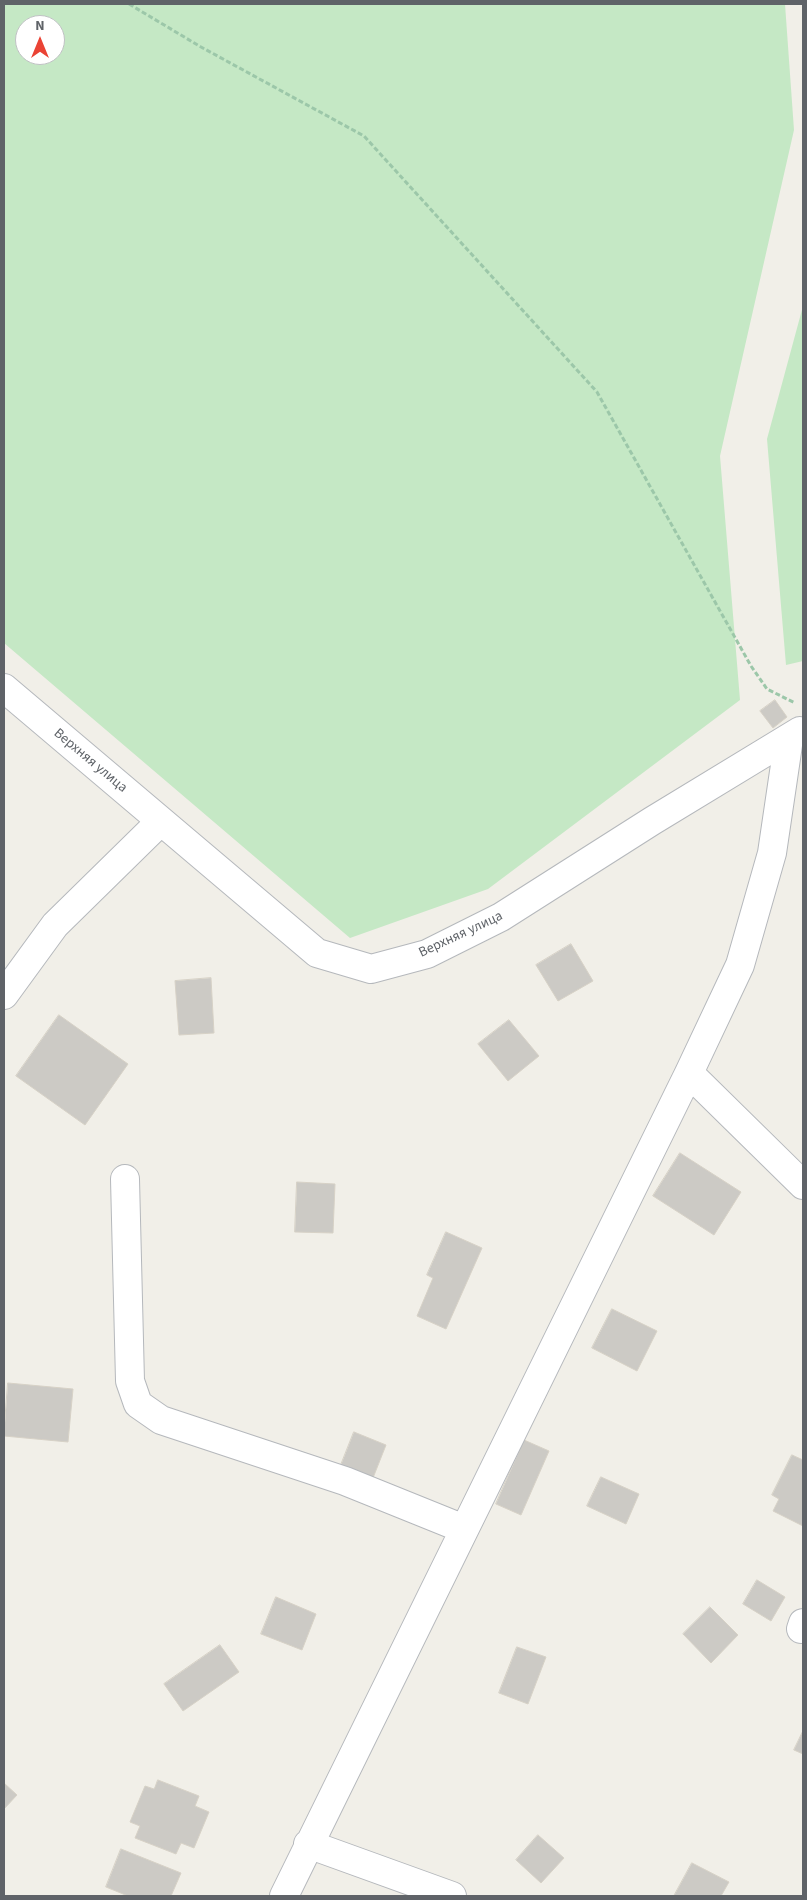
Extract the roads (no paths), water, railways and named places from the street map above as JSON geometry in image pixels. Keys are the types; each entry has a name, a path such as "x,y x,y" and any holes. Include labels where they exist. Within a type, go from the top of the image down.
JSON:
{"street":[{"name":"Верхняя улица","path":"4,688 317,953 370,969 427,954 502,917 652,821 797,724"},
{"path":"284,1896 689,1073 740,965 772,853 797,724"},
{"path":"4,995 55,925 161,821"},
{"path":"689,1073 803,1185"},
{"path":"125,1179 130,1382 138,1404 161,1420 345,1481 464,1529"},
{"path":"308,1844 452,1896"}]}
